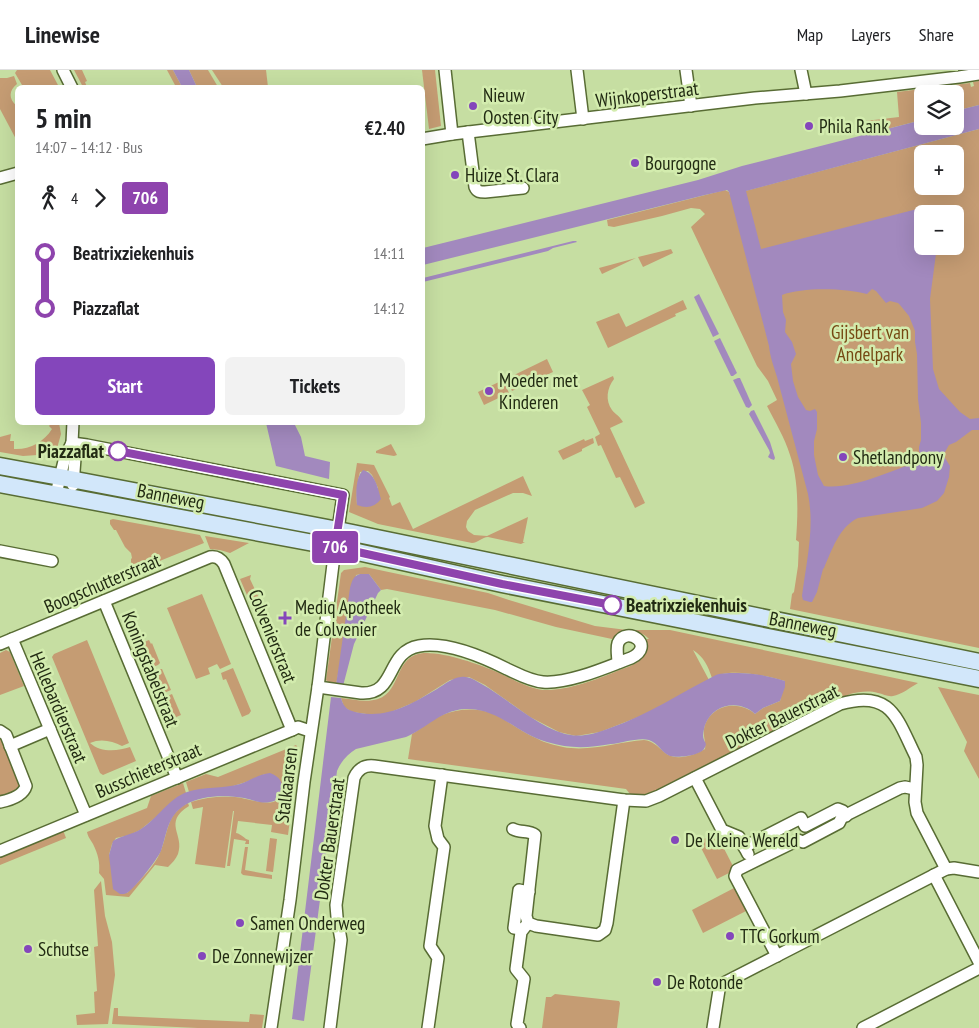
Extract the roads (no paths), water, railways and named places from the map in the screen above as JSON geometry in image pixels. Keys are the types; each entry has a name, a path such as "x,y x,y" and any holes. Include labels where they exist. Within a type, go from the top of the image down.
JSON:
{"main road":[{"name":"Banneweg","path":"0,466 338,530 979,662"},
{"name":"Banneweg","path":"0,484 335,547 502,584 979,679"},
{"name":"Banneweg","path":"443,571 474,569 515,577 525,576 533,570"}],"street":[{"path":"63,70 70,85"},
{"path":"445,70 452,134"},
{"path":"577,70 583,119"},
{"path":"686,70 691,106"},
{"path":"801,70 806,94"},
{"name":"Wijnkoperstraat","path":"425,138 806,94 959,74 979,74"},
{"path":"468,132 475,187 477,190 485,192 523,188"},
{"path":"0,177 15,174"},
{"path":"64,496 67,478 65,457 72,443 73,425"},
{"name":"Banneweg","path":"72,443 343,495 335,547"},
{"name":"Stalkaarsen","path":"271,1028 290,900 310,731 318,687 335,547"},
{"path":"0,551 52,561"},
{"name":"Boogschutterstraat","path":"0,644 210,557 219,558"},
{"name":"Colvenierstraat","path":"219,558 224,564 292,730"},
{"name":"Koningstabelstraat","path":"104,601 177,778"},
{"name":"Hellebardierstraat","path":"12,639 86,815"},
{"path":"318,687 367,694 379,690 384,685 400,656 411,648 425,645 445,647 480,657 524,677 541,682 580,676 618,663"},
{"name":"Dokter Bauerstraat","path":"330,1028 342,940 336,917 336,905 354,778 359,769 370,766 624,800 646,800 659,796 840,704 866,700 883,705 894,714 917,761 915,802 917,813 946,869"},
{"name":"Busschieterstraat","path":"0,851 292,730 298,728 310,731"},
{"path":"10,746 50,729"},
{"path":"0,731 6,735 26,788 20,794 0,802"},
{"path":"428,1028 438,958 430,946 444,847 438,839 435,826 442,775"},
{"path":"695,778 722,830 739,837 752,862"},
{"path":"778,956 735,876 737,870 798,840 804,842 839,823 842,817 900,788 916,789"},
{"path":"525,926 594,935 600,934 605,930 624,800"},
{"path":"744,847 801,818 805,826 838,809 843,811 846,816"},
{"path":"513,829 535,835 525,926 521,932 516,969 524,979 518,1024 520,1028"},
{"path":"714,1028 721,986 946,869 954,868 979,872"},
{"path":"934,875 979,962"},
{"path":"863,1028 979,968"}],"place":[{"name":"Nieuw Oosten City","path":"473,106"},
{"name":"Phila Rank","path":"809,126"},
{"name":"Bourgogne","path":"635,163"},
{"name":"Huize St. Clara","path":"455,175"},
{"name":"Moeder met Kinderen","path":"489,391"},
{"name":"Piazzaflat","path":"118,451"},
{"name":"Shetlandpony","path":"843,457"},
{"name":"Beatrixziekenhuis","path":"612,605"},
{"name":"Mediq Apotheek de Colvenier","path":"285,618"},
{"name":"De Kleine Wereld","path":"675,840"},
{"name":"Samen Onderweg","path":"240,923"},
{"name":"TTC Gorkum","path":"730,936"},
{"name":"Schutse","path":"28,949"},
{"name":"De Zonnewijzer","path":"202,956"},
{"name":"De Rotonde","path":"657,982"}],"park label":[{"name":"Gijsbert van Andelpark","path":"870,343"}]}
